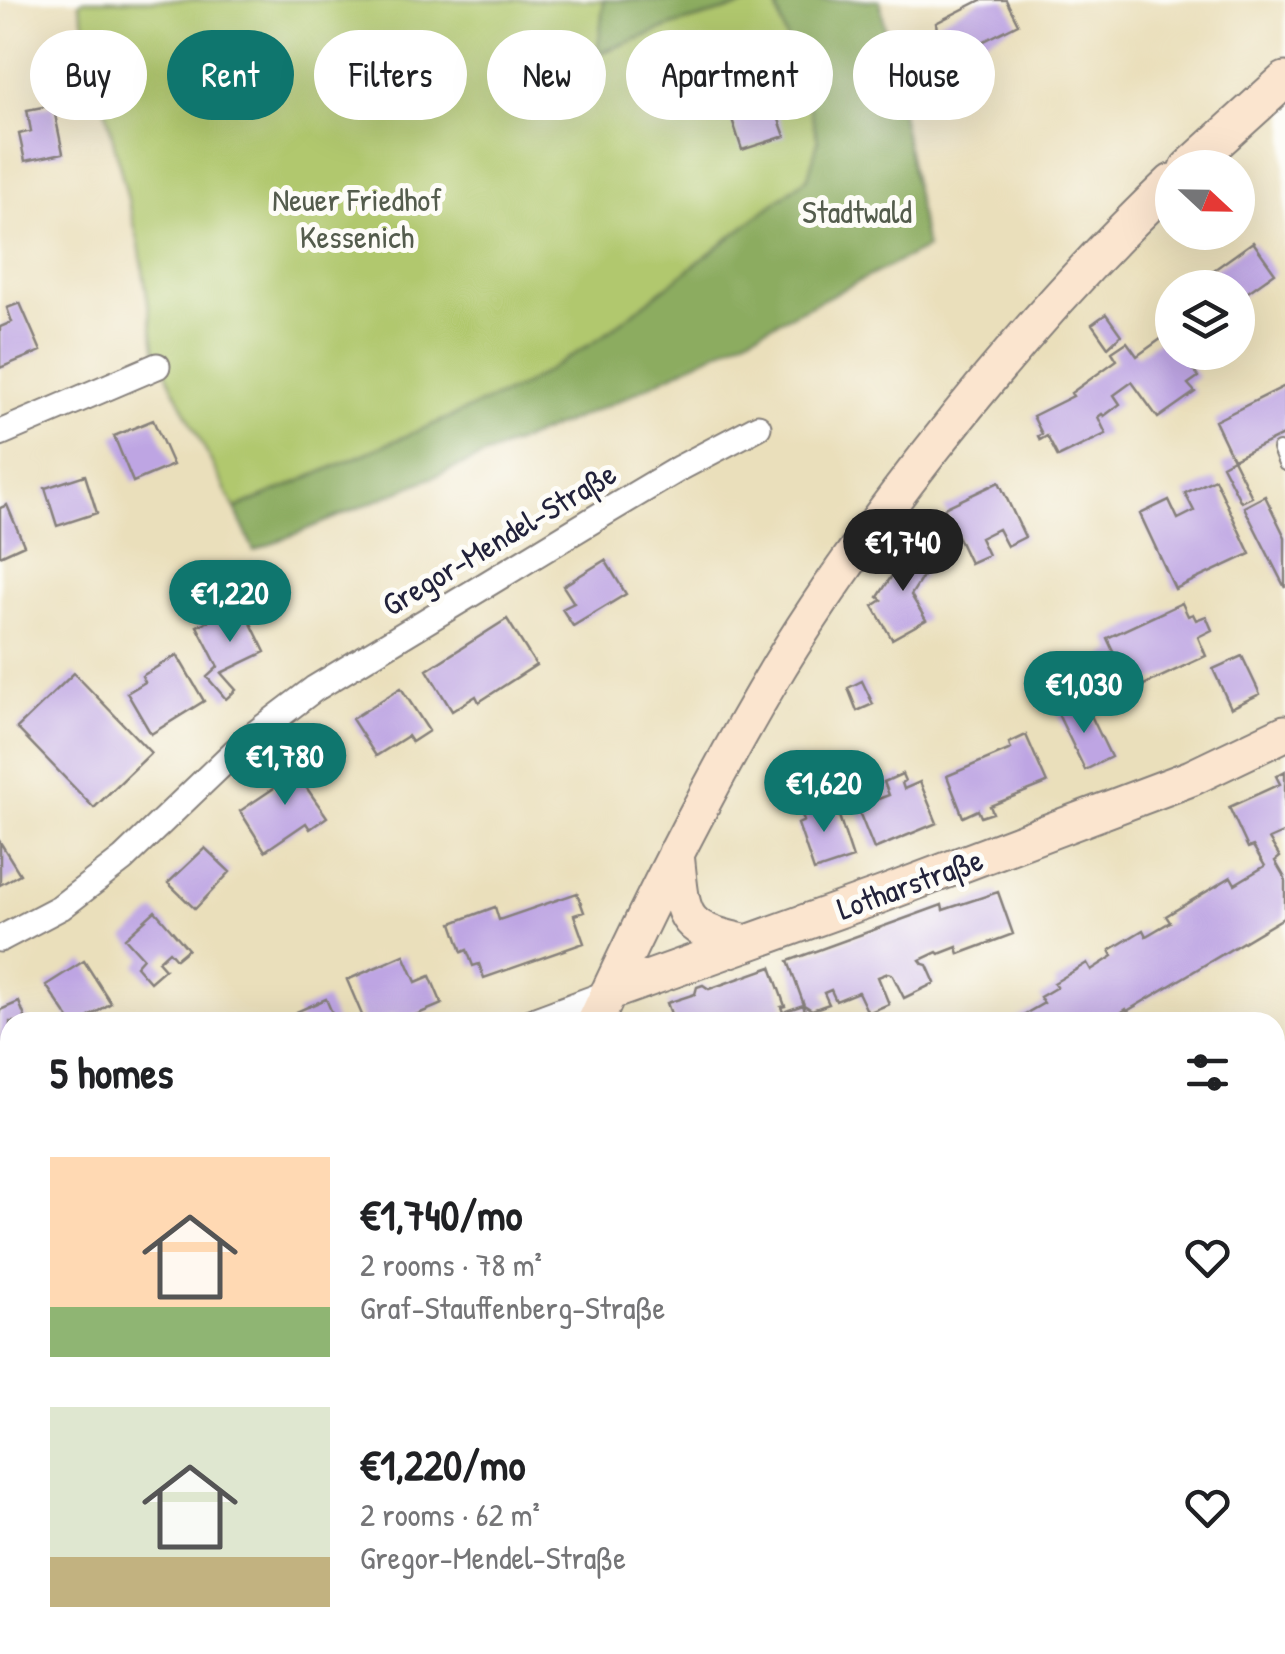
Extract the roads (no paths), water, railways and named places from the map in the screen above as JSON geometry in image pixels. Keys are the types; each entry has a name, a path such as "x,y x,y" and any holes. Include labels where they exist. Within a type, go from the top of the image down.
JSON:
{"street":[{"path":"1208,150 1285,80"},
{"path":"602,1008 676,851 778,668 862,540 985,382 1123,228 1155,198"},
{"path":"0,432 157,366"},
{"name":"Gregor-Mendel-Straße","path":"0,939 61,907 122,860 247,740 314,689 601,514 758,427"},
{"name":"Lotharstraße","path":"602,1008 748,943 1191,778 1285,733"},
{"path":"676,851 681,903 694,925 712,936 748,943"}],"lane":[{"path":"1279,449 1285,464"}],"park label":[{"name":"Stadtwald","path":"857,212"},
{"name":"Neuer Friedhof Kessenich","path":"357,218"}]}
